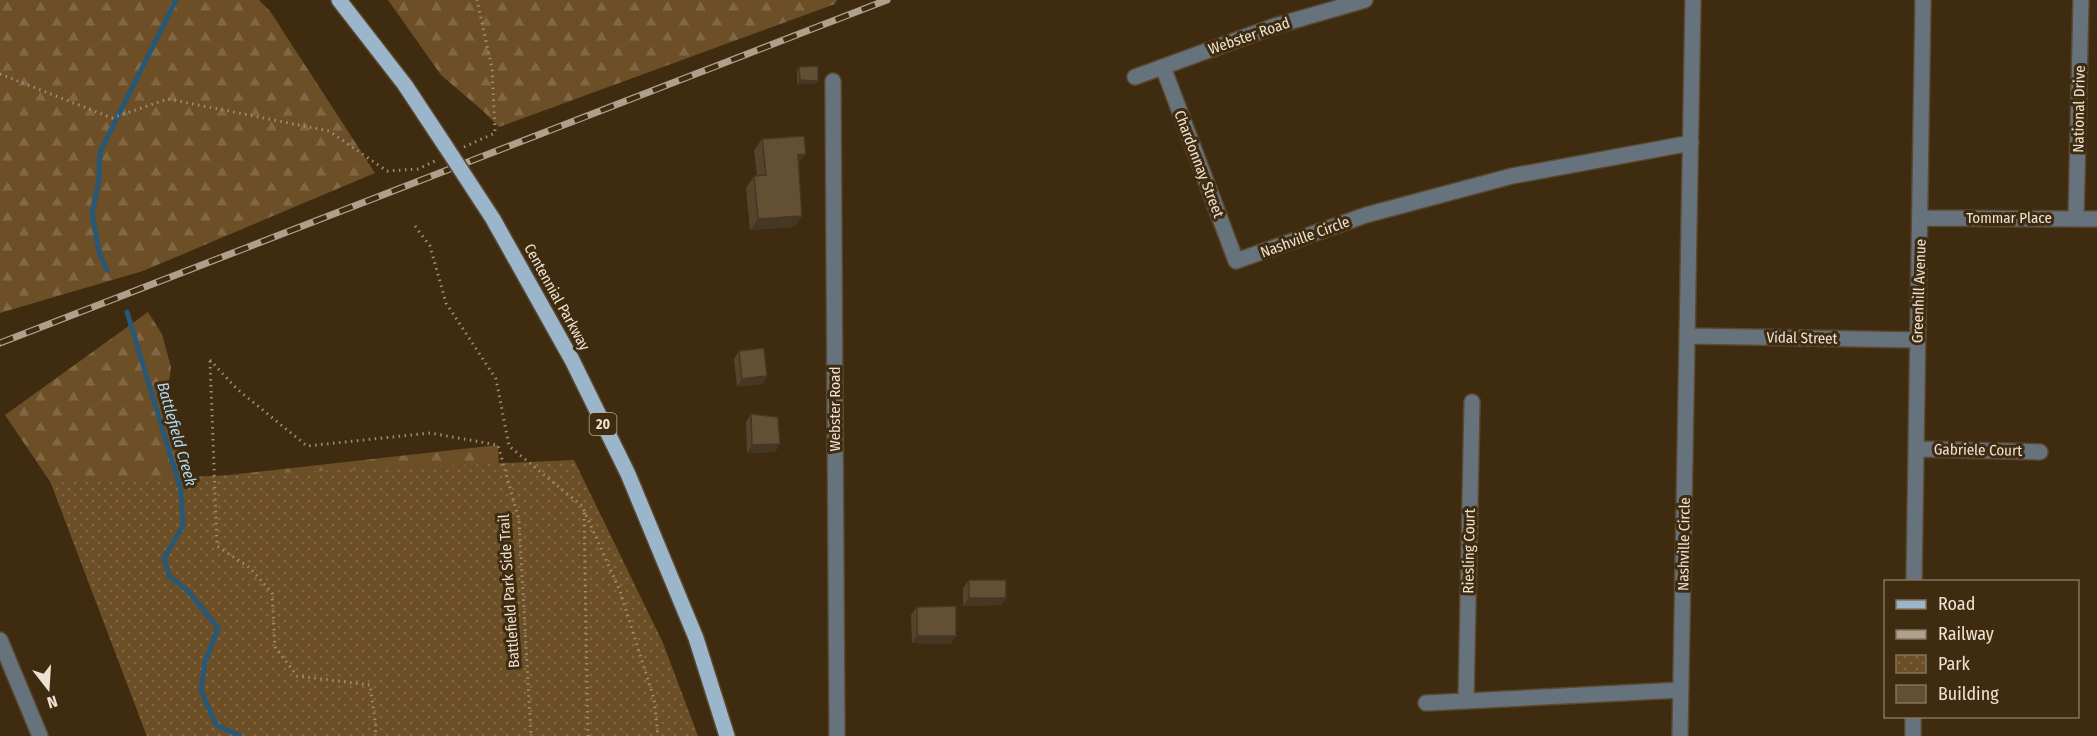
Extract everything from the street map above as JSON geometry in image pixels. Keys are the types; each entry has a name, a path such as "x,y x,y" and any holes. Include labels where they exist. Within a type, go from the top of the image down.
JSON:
{"main road":[{"name":"Centennial Parkway","path":"339,0 405,86 493,219 572,360 628,474 696,638 727,736"}],"street":[{"name":"Webster Road","path":"1135,77 1275,26 1365,0"},
{"name":"Nashville Circle","path":"1680,736 1693,0"},
{"name":"Greenhill Avenue","path":"1914,580 1923,0"},
{"name":"National Drive","path":"2076,219 2081,0"},
{"name":"Chardonnay Street","path":"1163,67 1236,261"},
{"name":"Webster Road","path":"833,81 837,736"},
{"name":"Nashville Circle","path":"1236,261 1366,215 1512,176 1691,143"},
{"name":"Tommar Place","path":"1921,218 2097,219"},
{"name":"Vidal Street","path":"1688,336 1917,340"},
{"name":"Riesling Court","path":"1466,701 1472,402"},
{"name":"Gabriele Court","path":"1916,449 2040,452"},
{"path":"0,640 40,736"},
{"path":"1426,703 1681,690"},
{"path":"1913,718 1913,736"}],"path":[{"path":"477,0 492,68 495,133"},
{"path":"0,74 112,118 168,99 329,131 387,171 418,169"},
{"path":"415,226 430,246 446,303 496,379 509,446 582,506 620,591 654,699 658,736"},
{"name":"Battlefield Park Side Trail","path":"375,736 376,727 370,685 297,676 275,647 272,593 250,568 217,546 210,360 237,389 307,446 430,433 498,445 519,520 531,736"},
{"path":"584,512 588,736"}],"green space":[{"path":"0,0 259,0 270,11 375,173 143,271 0,313"},
{"path":"388,0 837,0 835,4 499,127 441,75"},
{"path":"148,312 162,334 171,367 166,403 193,479 498,445 507,736 147,736 51,483 5,415"},
{"path":"574,460 663,643 698,736 147,736 51,483"}],"building":[{"path":"818,66 818,81 800,80 799,67"},
{"path":"804,136 806,154 798,155 802,216 758,219 754,176 766,175 762,139"},
{"path":"764,348 767,376 742,379 739,351"},
{"path":"751,414 778,417 780,444 752,445"},
{"path":"969,580 1006,580 1006,598 969,598"},
{"path":"956,606 956,636 917,636 917,607"}],"waterway":[{"name":"Battlefield Creek","path":"107,270 100,255 92,213 99,180 100,152 176,0"},
{"name":"Battlefield Creek","path":"127,312 181,490 183,526 164,558 169,576 188,591 218,628 205,662 201,690 216,725 240,736"}],"railway":[{"path":"0,343 887,0"}]}
